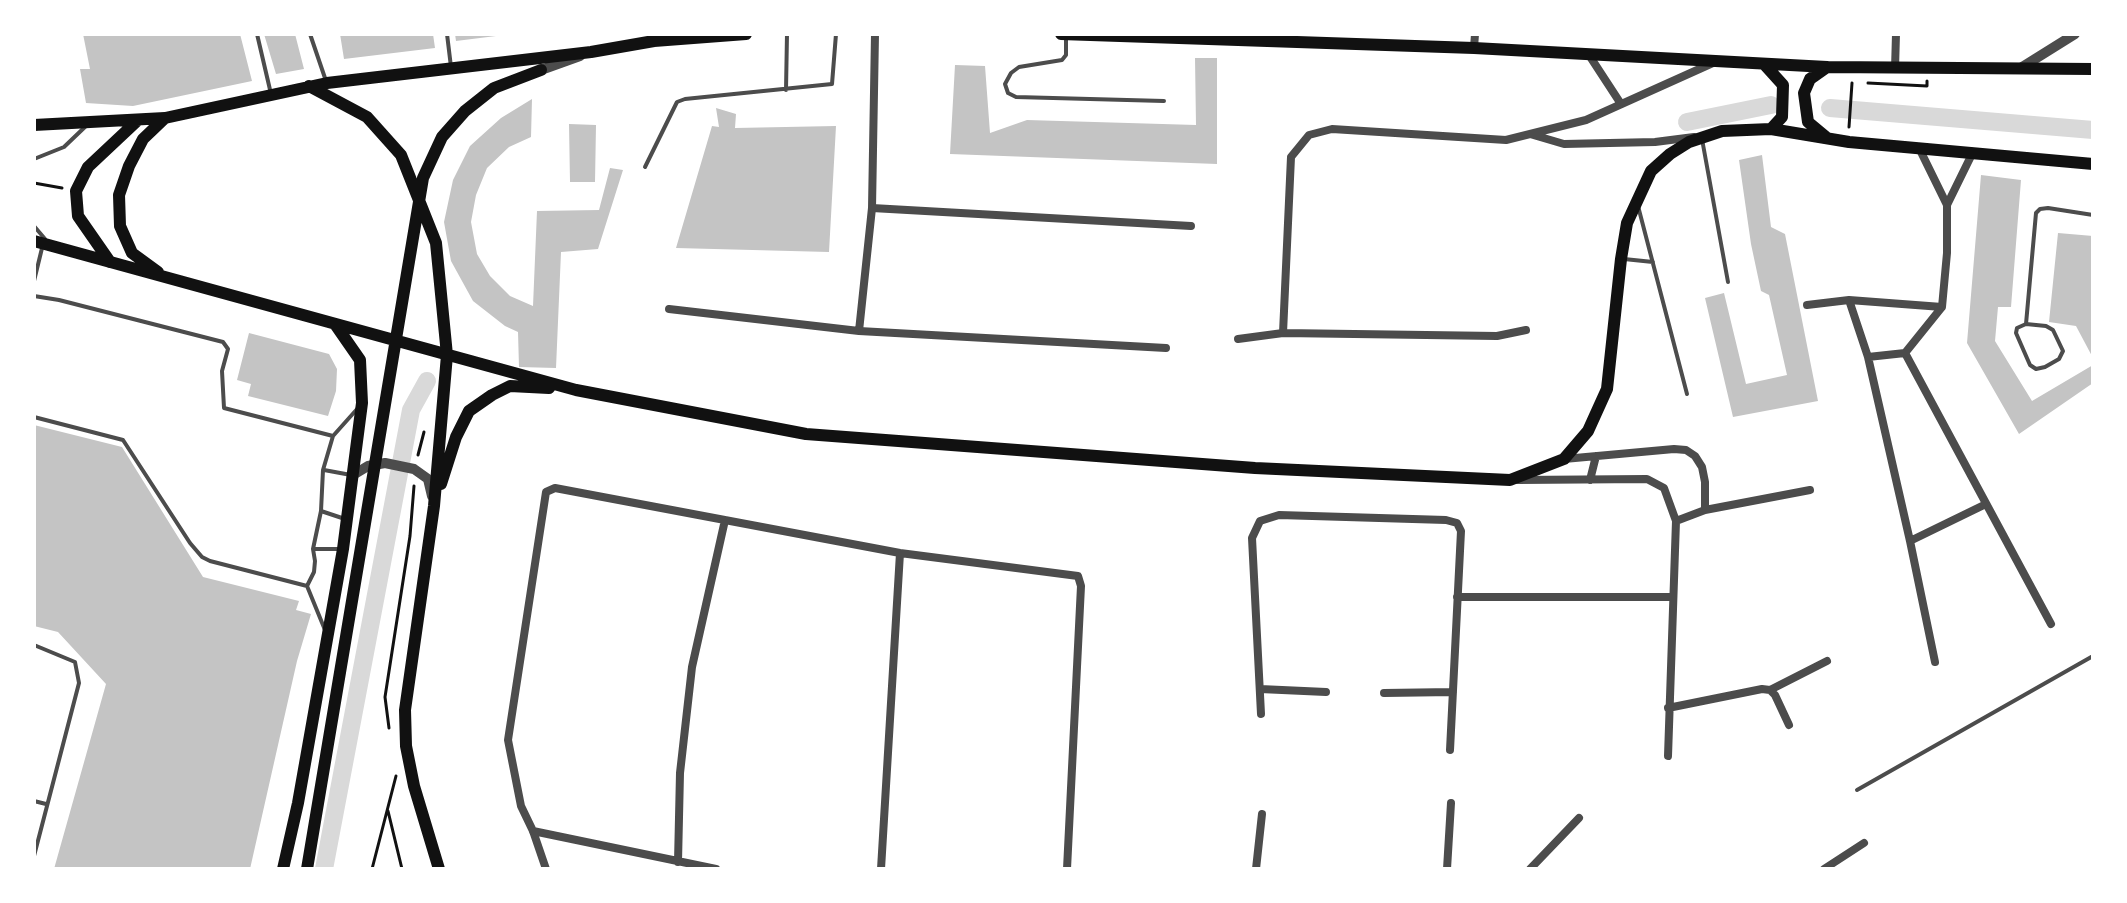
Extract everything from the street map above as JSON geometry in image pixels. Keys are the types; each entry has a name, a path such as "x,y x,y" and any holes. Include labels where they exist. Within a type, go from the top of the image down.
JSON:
{"main road":[{"path":"34,125 165,118 327,83 591,52 652,38 746,34"},
{"path":"1064,34 1474,48 1827,67 2093,69"},
{"path":"1764,64 1783,85 1782,117 1771,129"},
{"path":"1827,67 1810,79 1804,93 1808,122 1830,140"},
{"path":"307,869 423,178 442,137 465,111 494,88 541,70"},
{"path":"309,86 367,117 401,155 436,243 447,355 434,506 405,710 406,746 414,786 439,869"},
{"path":"163,276 132,253 120,226 119,195 143,139 165,118"},
{"path":"110,262 78,216 76,191 88,167 137,121"},
{"path":"43,243 576,390 806,434 1240,467 1510,480 1564,459 1588,431 1607,389 1627,223 1651,171 1689,142 1722,131 1771,129 1830,140 1920,150 2093,164"},
{"path":"283,869 328,638 362,403 360,360 335,324"},
{"path":"434,506 456,437 469,411 510,386 576,390"}],"street":[{"path":"859,331 872,208 875,34"},
{"path":"1474,48 1475,34"},
{"path":"1895,69 1896,34"},
{"path":"2018,69 2075,34"},
{"path":"541,70 591,52"},
{"path":"1589,55 1621,104"},
{"path":"1283,333 1291,157 1309,135 1332,129 1506,140 1586,120 1715,62"},
{"path":"1529,134 1564,144 1702,138"},
{"path":"1920,150 1947,205"},
{"path":"1868,357 1905,353 1942,307 1947,205 1973,152"},
{"path":"872,208 1191,226"},
{"path":"1807,305 1849,300 1942,307"},
{"path":"1849,300 1868,357 1935,662"},
{"path":"669,309 859,331 1166,348"},
{"path":"1238,339 1283,333 1497,336 1526,330"},
{"path":"1905,353 2051,624"},
{"path":"1564,459 1686,450 1695,456 1702,467 1705,510"},
{"path":"1590,480 1596,456"},
{"path":"353,475 368,466 393,464 414,469 428,479 434,506"},
{"path":"1510,480 1647,479 1657,482 1668,495 1676,521 1668,756"},
{"path":"546,869 521,806 508,740 546,492 555,488 900,553 1078,576 1081,586 1067,869"},
{"path":"1676,521 1705,510 1810,490"},
{"path":"1910,541 1986,504"},
{"path":"1261,714 1252,538 1260,521 1279,515 1446,520 1457,523 1461,531 1450,750"},
{"path":"678,862 680,773 692,667 725,520"},
{"path":"881,869 900,553"},
{"path":"1457,597 1673,597"},
{"path":"1668,708 1770,690 1827,661"},
{"path":"1260,689 1326,692"},
{"path":"1770,690 1789,725"},
{"path":"1384,693 1453,692"},
{"path":"1447,869 1451,803"},
{"path":"1256,869 1262,814"},
{"path":"1530,869 1579,818"},
{"path":"533,831 716,869"},
{"path":"1824,869 1864,843"}],"lane":[{"path":"257,34 271,94"},
{"path":"310,34 327,83"},
{"path":"447,34 451,70"},
{"path":"786,90 787,34"},
{"path":"645,167 677,102 832,84 836,34"},
{"path":"1064,34 1066,55 1062,60 1019,67 1005,84 1008,93 1016,97 1164,101"},
{"path":"34,159 64,147 88,124"},
{"path":"1702,138 1728,282"},
{"path":"1637,200 1687,394"},
{"path":"2026,324 2036,213 2048,208 2093,215"},
{"path":"34,226 43,243 34,281"},
{"path":"1621,259 1653,262"},
{"path":"34,296 223,342 228,349 222,371 224,408 333,436"},
{"path":"2026,324 2053,330 2063,351 2059,359 2036,369 2030,365 2016,333 2017,328 2026,324"},
{"path":"328,638 307,586 314,572 313,549 321,511 323,470 333,436 362,403"},
{"path":"34,417 123,440 202,557 307,586"},
{"path":"323,470 353,475"},
{"path":"321,511 347,520"},
{"path":"313,549 343,549"},
{"path":"34,645 75,662 79,683 34,856"},
{"path":"1857,790 2093,656"},
{"path":"34,801 46,804"}],"path":[{"path":"1849,123 1850,92"},
{"path":"34,183 76,191"},
{"path":"389,729 385,697 410,536 414,469"},
{"path":"372,869 396,775"},
{"path":"387,807 402,869"}],"building":[{"path":"83,34 240,34 252,81 133,106 86,103 80,69 90,69"},
{"path":"264,34 295,34 304,69 276,74"},
{"path":"340,34 433,34 435,48 344,59"},
{"path":"455,34 496,34 496,36 456,41"},
{"path":"1195,58 1217,58 1217,164 950,154 955,65 985,66 990,133 1027,120 1196,125"},
{"path":"532,99 531,137 509,147 487,168 476,195 471,222 477,254 490,276 510,296 533,306 537,211 599,210 610,168 623,170 598,249 561,252 556,368 519,367 518,332 505,326 473,301 451,261 444,222 453,180 470,146 501,118"},
{"path":"716,108 736,114 735,128 836,126 829,252 676,248 712,126 719,127"},
{"path":"569,124 596,125 595,182 570,182"},
{"path":"1762,155 1771,227 1785,234 1818,401 1733,417 1705,298 1724,293 1746,384 1787,375 1769,295 1761,291 1739,160"},
{"path":"1981,175 2021,180 2011,307 1998,307 1995,341 2032,401 2093,365 2093,383 2019,434 1967,343"},
{"path":"2058,233 2093,236 2093,358 2076,326 2049,322"},
{"path":"249,333 329,354 337,369 336,391 328,416 248,396 251,384 237,380"},
{"path":"34,425 122,447 203,577 299,601 296,610 311,614 297,661 250,869 54,869 106,684 58,632 34,626"}],"waterway":[{"path":"1687,122 1771,105"},
{"path":"1830,108 2093,130"},
{"path":"324,869 411,410 427,381"}]}
